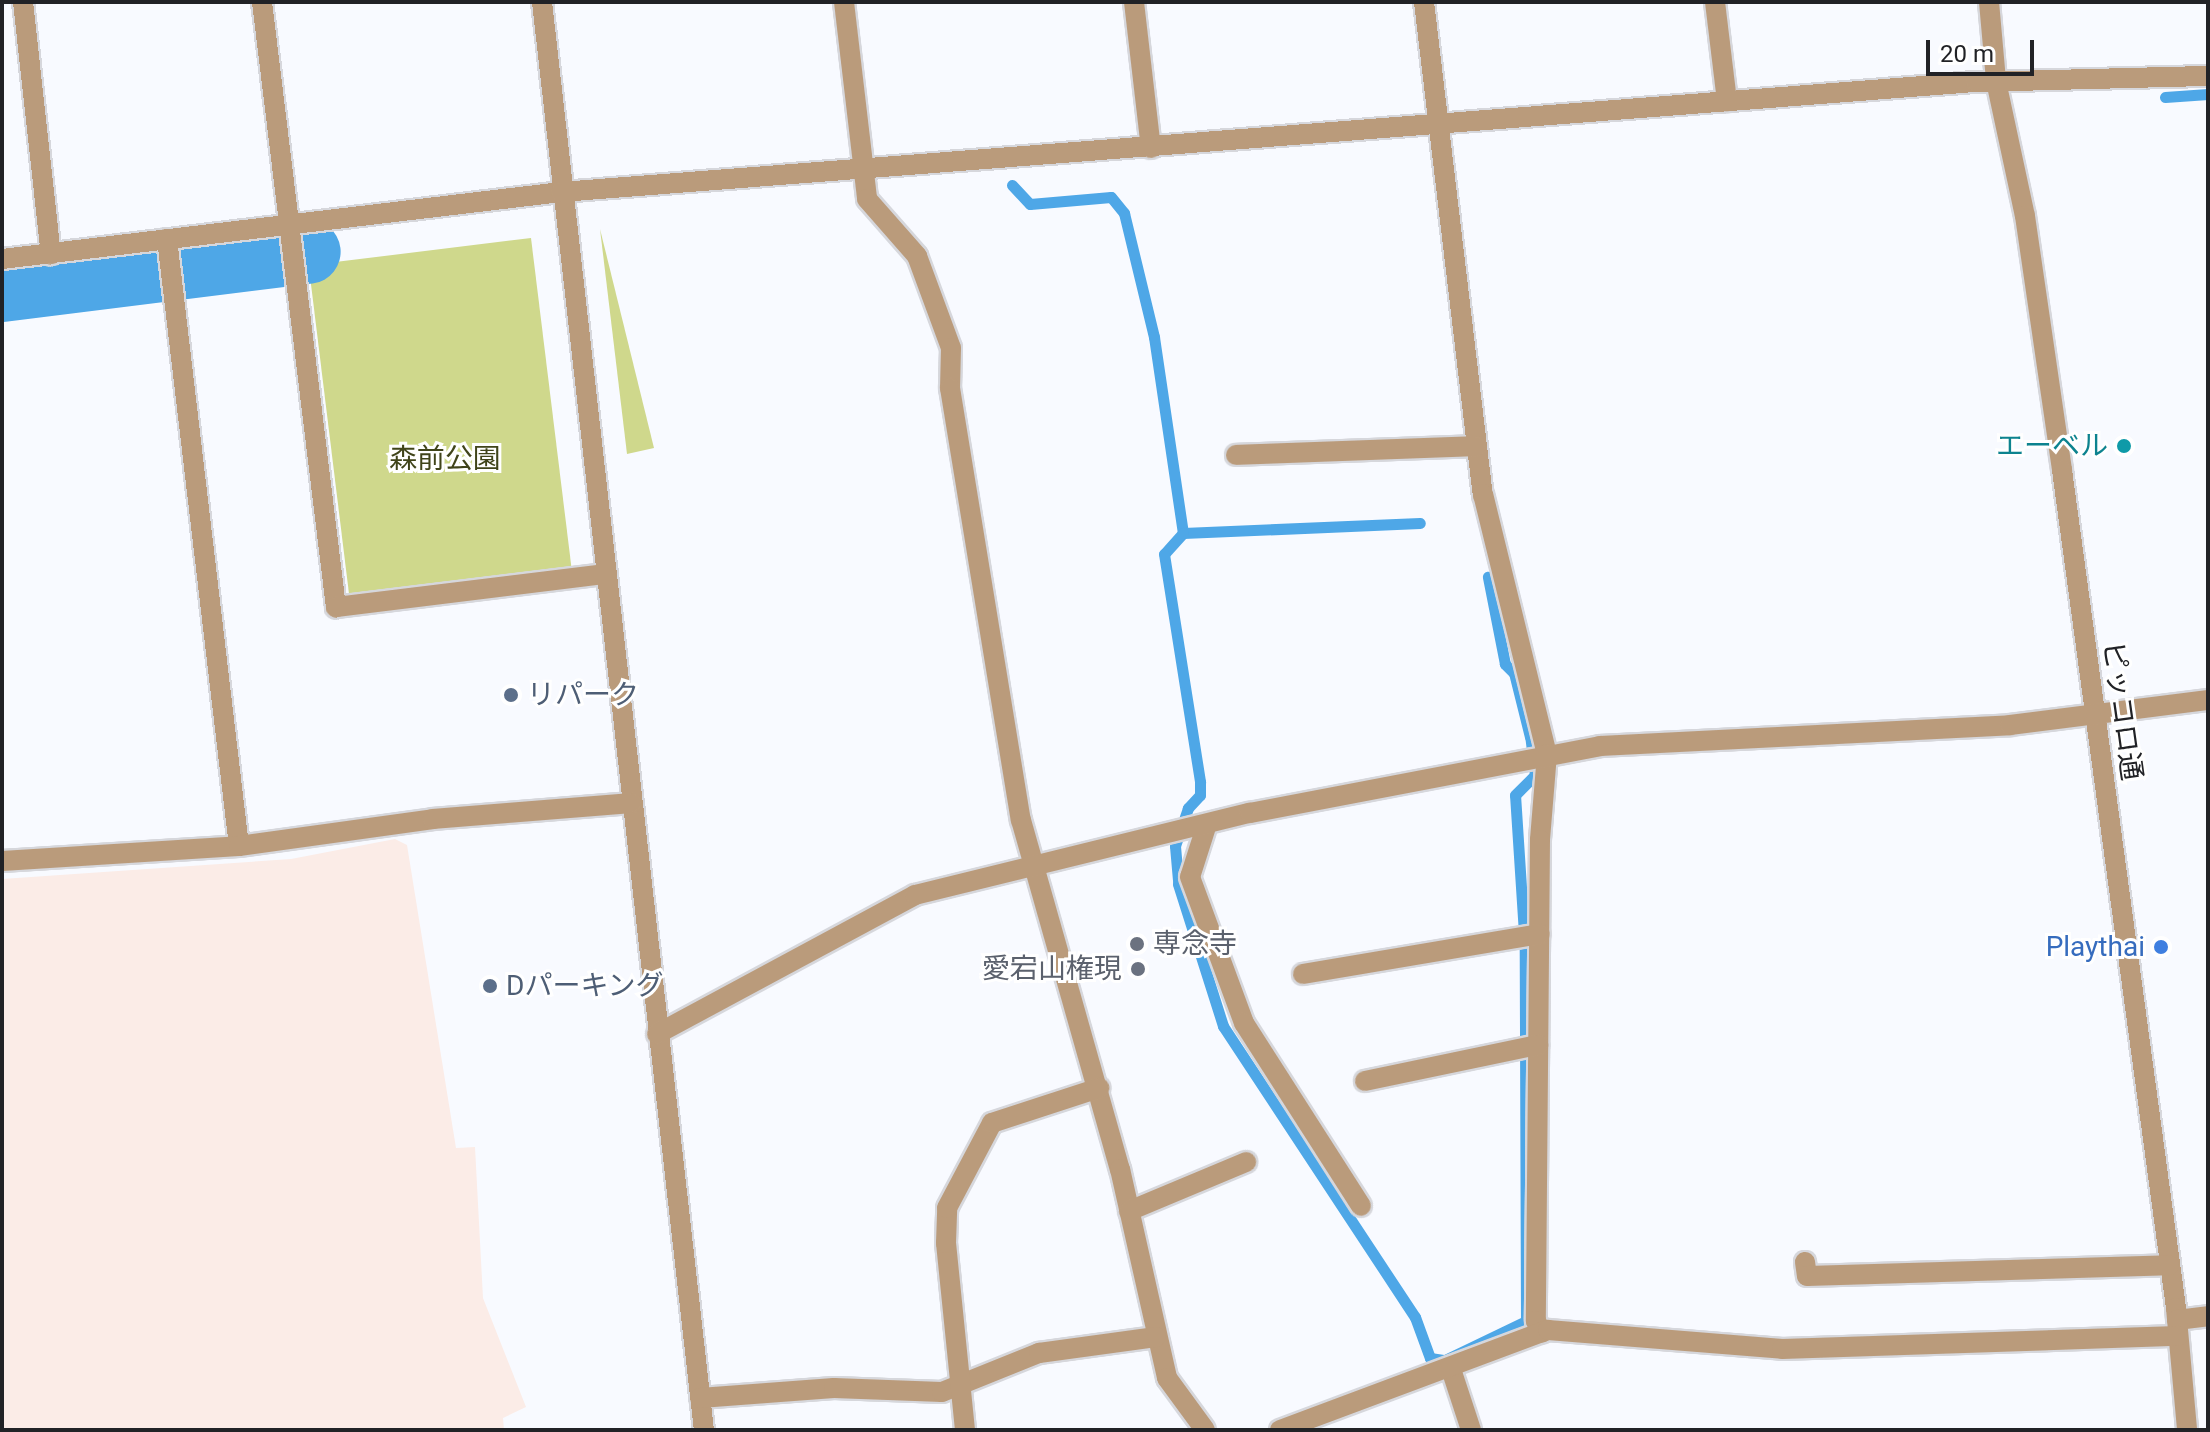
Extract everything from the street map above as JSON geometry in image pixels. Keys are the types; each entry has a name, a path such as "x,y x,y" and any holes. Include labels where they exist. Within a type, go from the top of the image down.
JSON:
{"street":[{"path":"23,2 51,254"},
{"path":"262,2 336,607 604,574"},
{"path":"542,2 604,574 704,1430"},
{"path":"844,2 867,199 917,256 951,348 950,388 991,616 998,697 1021,820 1099,1088 1167,1378 1205,1430"},
{"path":"1134,2 1151,148"},
{"path":"1424,2 1476,446 1510,616 1547,754 1529,936 1536,1321 1542,1333"},
{"path":"1715,2 1727,101"},
{"name":"ピッコロ通","path":"1989,2 1996,81 2025,216 2178,1328 2187,1430"},
{"path":"2,259 561,192 1151,148 1440,131 1727,101 1996,81 2208,76"},
{"path":"167,239 239,846"},
{"path":"1236,455 1476,446"},
{"path":"657,1034 915,895 1206,827 1250,813 1547,754 1802,733 1995,727 2208,700"},
{"path":"2,861 239,846 433,819 631,803"},
{"path":"1206,827 1190,877 1244,1023 1361,1206"},
{"path":"1303,974 1529,936"},
{"path":"1365,1081 1530,1047"},
{"path":"965,1430 946,1243 947,1208 992,1123 1099,1088"},
{"path":"1129,1211 1246,1162"},
{"path":"1805,1262 1807,1276 2169,1265"},
{"path":"1280,1430 1542,1333 1563,1329 1782,1349 2178,1328 2208,1316"},
{"path":"700,1398 834,1388 942,1392 959,1388 1039,1353 1156,1337"},
{"path":"1451,1369 1471,1430"}],"shaded area":[{"path":"395,839 407,845 456,1148 475,1147 483,1298 526,1407 503,1418 504,1430 2,1430 2,879 291,859"}],"green space":[{"path":"600,229 654,448 627,454"},
{"name":"森前公園","path":"531,238 572,574 350,602 309,265"}],"waterway":[{"path":"2165,97 2208,94"},
{"path":"1012,185 1030,204 1111,197 1124,213 1154,337 1183,533 1420,523"},
{"path":"2,290 309,252"},
{"path":"1183,533 1164,554 1200,795 1188,808 1175,846 1178,884 1223,1026 1415,1317 1430,1358 1445,1360 1526,1321 1525,949 1515,795 1535,775 1530,737 1514,673 1505,664 1488,577"}],"place":[{"name":"エーベル","path":"2124,446"},
{"name":"リパーク","path":"511,695"},
{"name":"専念寺","path":"1137,944"},
{"name":"Playthai","path":"2161,947"},
{"name":"愛宕山権現","path":"1138,969"},
{"name":"Dパーキング","path":"490,986"}]}
